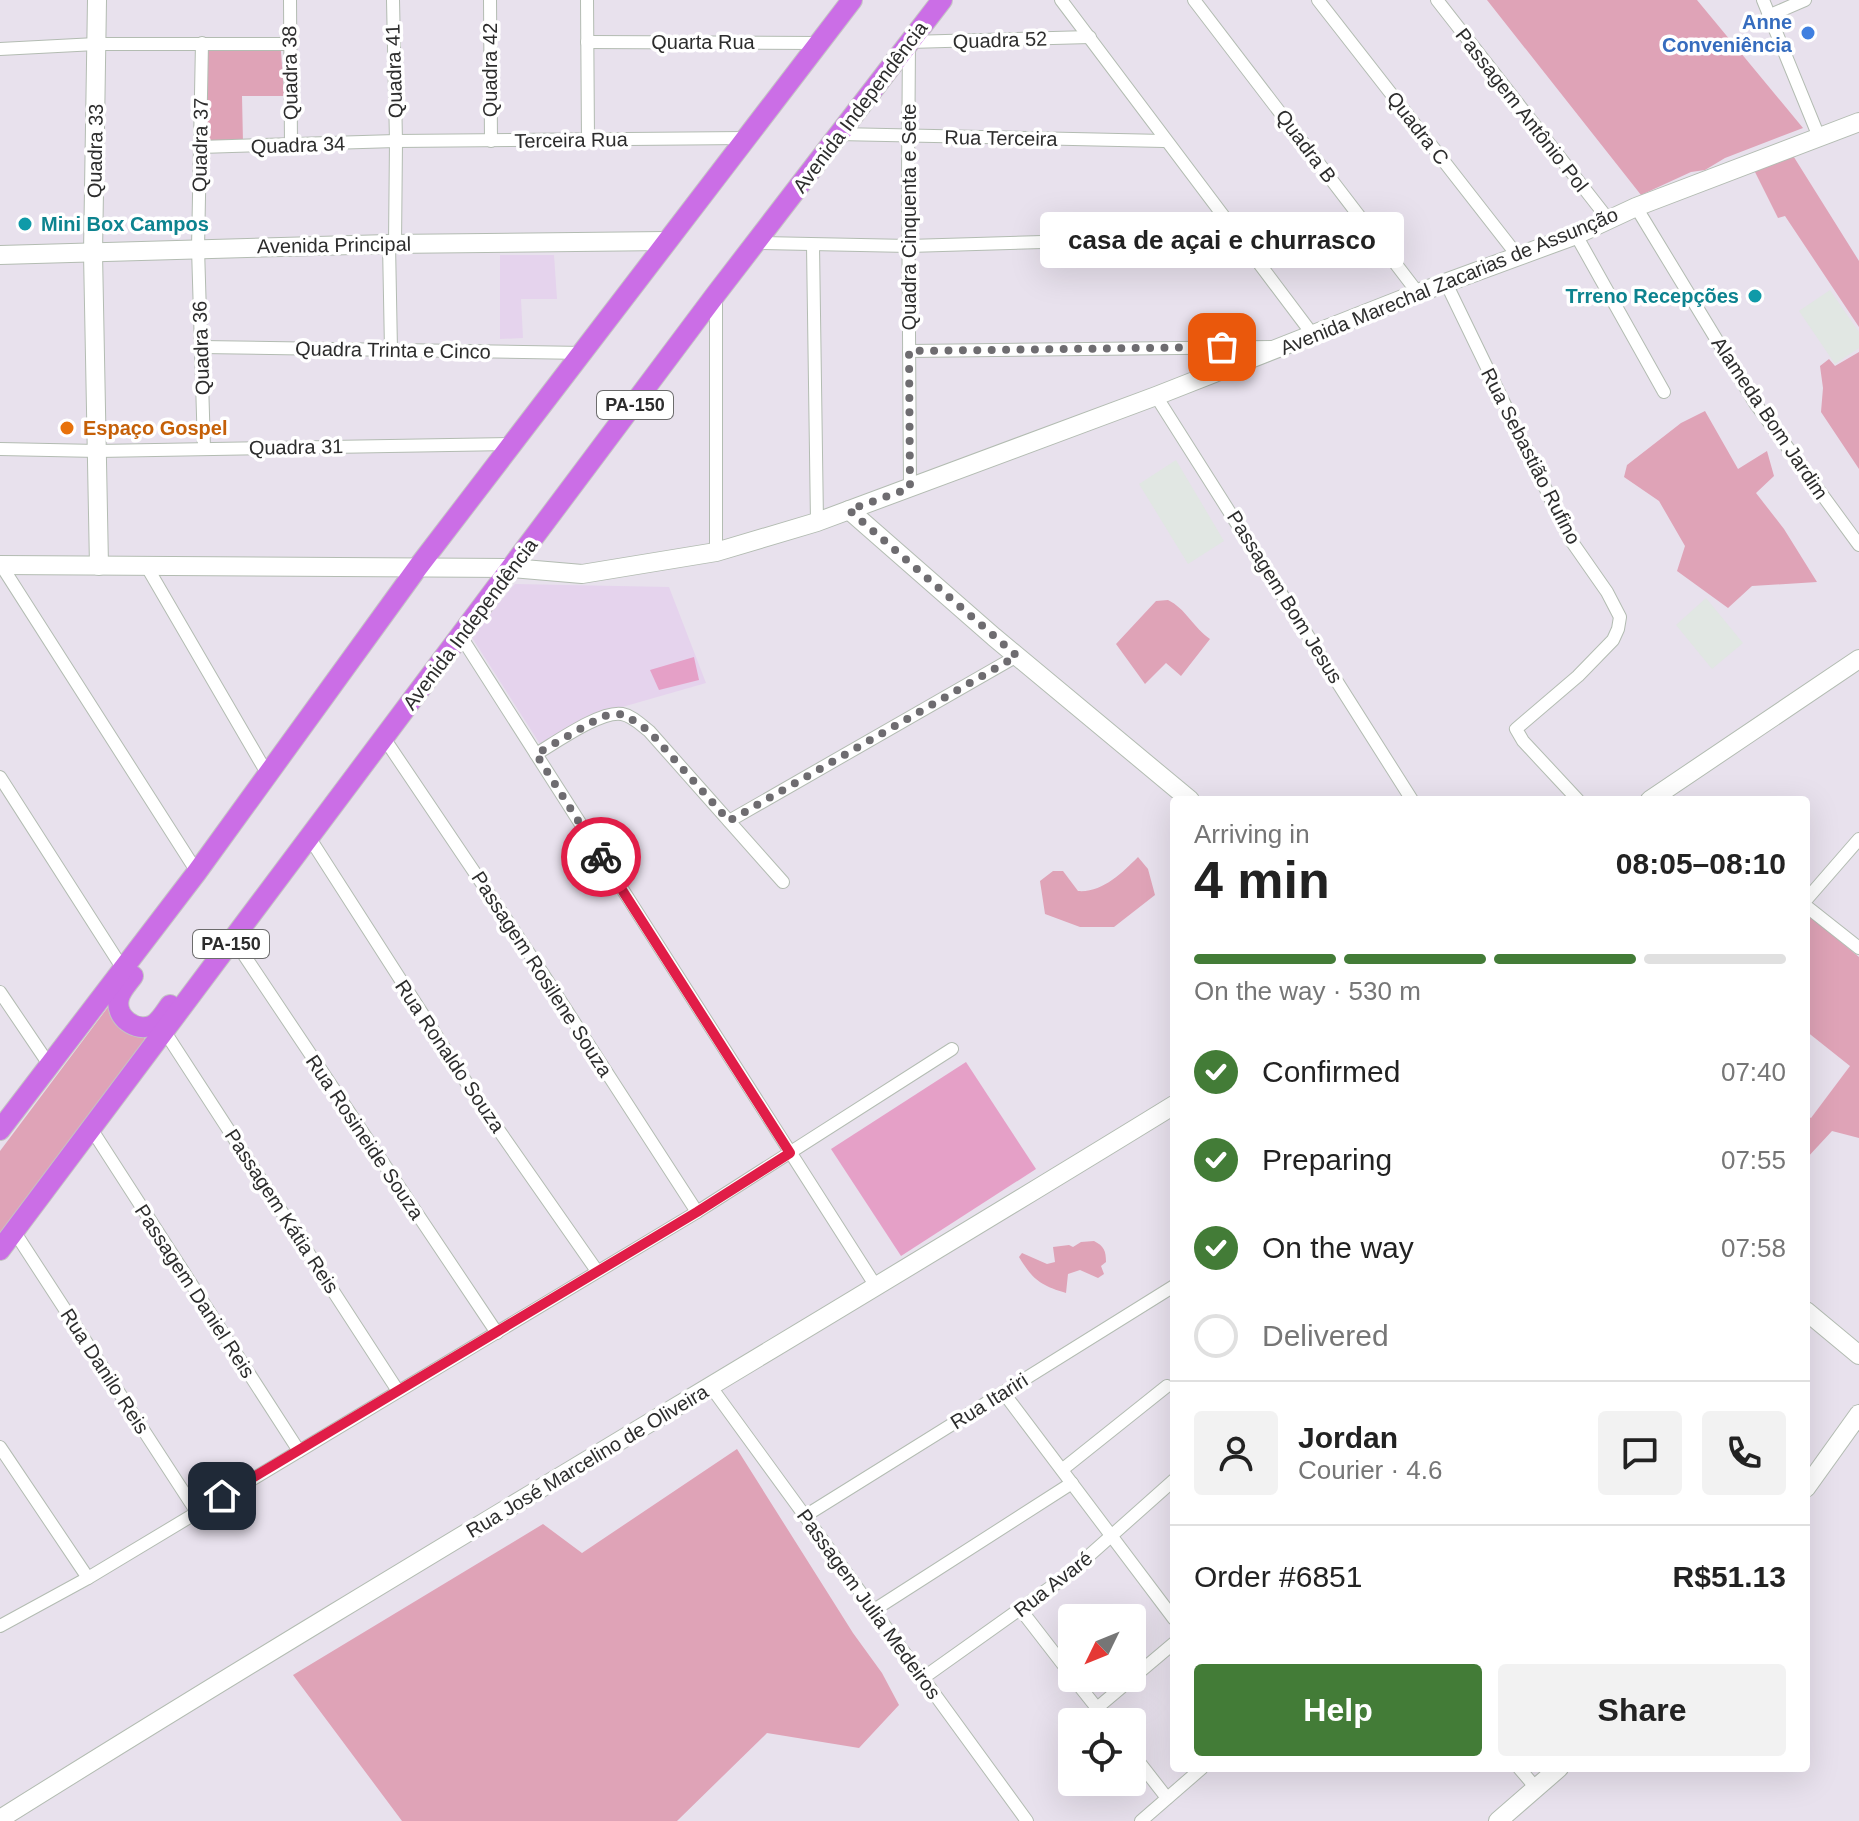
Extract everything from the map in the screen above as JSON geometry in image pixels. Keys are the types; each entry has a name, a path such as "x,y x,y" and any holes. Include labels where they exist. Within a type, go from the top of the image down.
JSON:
{"main road":[{"path":"0,1130 197,872 418,567 852,0"},
{"name":"Avenida Independência","path":"0,1250 716,294 942,0"},
{"path":"221,838 207,874 120,994 120,1013 133,1025 145,1028 156,1023 258,891 285,871"}],"street":[{"path":"96,44 97,0"},
{"name":"Quadra 38","path":"290,0 291,145"},
{"name":"Quadra 41","path":"392,244 396,141 393,0"},
{"name":"Quadra 42","path":"490,0 491,141"},
{"path":"587,0 588,139"},
{"path":"1061,0 1164,141 1313,335"},
{"name":"Quadra B","path":"1194,0 1418,293"},
{"name":"Quadra C","path":"1318,0 1517,255"},
{"name":"Passagem Antônio Pol","path":"1437,0 1608,219"},
{"path":"1763,0 1819,137"},
{"path":"1768,16 1805,0"},
{"name":"Quadra 52","path":"909,42 1090,37"},
{"name":"Quarta Rua","path":"587,42 819,43"},
{"name":"Quadra Cinquenta e Sete","path":"909,42 910,488"},
{"name":"Quadra 37","path":"198,248 202,43"},
{"path":"0,58 0,49 96,44 289,44"},
{"name":"Quadra 33","path":"96,44 93,253 98,451"},
{"name":"Avenida Marechal Zacarias de Assunção","path":"0,565 512,568 582,574 716,552 817,522 1156,396 1517,255 1576,235 1636,207 1859,122"},
{"name":"Rua Terceira","path":"838,134 1164,141"},
{"name":"Terceira Rua","path":"396,141 746,138"},
{"name":"Quadra 34","path":"200,147 396,141"},
{"name":"Alameda Bom Jardim","path":"1636,207 1755,403 1859,545"},
{"path":"1576,235 1664,392"},
{"name":"Avenida Principal","path":"0,255 198,248 667,241"},
{"path":"757,243 909,246 1078,241 1241,241"},
{"path":"391,350 392,244"},
{"path":"813,245 817,522"},
{"name":"Quadra 36","path":"198,248 204,448"},
{"name":"Rua Sebastião Rufino","path":"1446,283 1570,539 1607,592 1620,617 1613,640 1578,676 1516,729 1523,741 1574,796"},
{"path":"716,294 716,552"},
{"path":"909,351 1284,346"},
{"name":"Quadra Trinta e Cinco","path":"201,347 584,353"},
{"name":"Passagem Bom Jesus","path":"1156,396 1409,796"},
{"name":"Quadra 31","path":"0,449 98,451 513,444"},
{"path":"98,451 99,566"},
{"path":"849,510 1185,796"},
{"path":"0,565 197,872"},
{"path":"147,567 268,775"},
{"path":"460,635 877,1288"},
{"path":"729,821 1017,656"},
{"path":"1656,796 1859,659"},
{"path":"536,754 603,716 624,714 649,731 783,882"},
{"name":"Passagem Rosilene Souza","path":"384,738 543,974 697,1212"},
{"path":"0,777 123,969"},
{"name":"Rua Ronaldo Souza","path":"309,837 477,1099 597,1271"},
{"path":"1810,898 1859,839"},
{"path":"1810,906 1859,948"},
{"name":"Rua Rosineide Souza","path":"234,940 497,1333"},
{"path":"0,992 50,1066"},
{"name":"Passagem Kátia Reis","path":"165,1032 398,1391"},
{"path":"0,1626 88,1578 697,1212 952,1049"},
{"name":"Rua José Marcelino de Oliveira","path":"0,1819 225,1678 877,1288 1170,1107"},
{"name":"Passagem Daniel Reis","path":"92,1130 299,1451"},
{"name":"Rua Danilo Reis","path":"14,1231 196,1511"},
{"name":"Rua Itariri","path":"805,1516 1170,1288"},
{"path":"1810,1314 1859,1355"},
{"path":"1063,1469 1167,1386"},
{"name":"Passagem Julia Medeiros","path":"711,1387 1027,1821"},
{"path":"1003,1392 1170,1614"},
{"path":"1810,1482 1859,1414"},
{"path":"0,1447 88,1578"},
{"path":"874,1610 1072,1483"},
{"name":"Rua Avaré","path":"923,1678 1021,1610 1113,1536 1170,1484"},
{"path":"1021,1610 1058,1658"},
{"path":"1085,1692 1097,1708 1170,1646"},
{"path":"1146,1771 1167,1798"},
{"path":"1141,1821 1197,1772"},
{"path":"1522,1772 1536,1788"},
{"path":"1498,1821 1554,1772"}],"shaded area":[{"path":"1487,0 1697,0 1803,128 1641,195"},
{"path":"203,50 281,51 284,96 242,96 243,143 206,144"},
{"path":"1792,154 1859,261 1859,327 1785,216 1778,218 1753,168"},
{"path":"500,255 554,255 557,299 521,299 523,338 500,339"},
{"path":"1830,290 1859,332 1859,348 1835,364 1799,311"},
{"path":"1859,352 1859,469 1821,412 1823,388 1820,366 1829,359 1835,366"},
{"path":"1705,411 1738,469 1767,451 1774,476 1756,493 1784,529 1817,582 1752,586 1728,608 1677,571 1685,546 1659,501 1624,477 1627,465 1681,423"},
{"path":"1176,460 1224,541 1188,564 1139,484"},
{"path":"515,584 669,587 706,683 584,718 540,744 471,636"},
{"path":"1706,598 1743,643 1712,669 1676,625"},
{"path":"1168,600 1210,639 1181,676 1166,663 1145,684 1116,644 1156,601"},
{"path":"694,657 699,680 659,690 650,670"},
{"path":"1138,857 1148,869 1155,895 1114,927 1080,927 1045,914 1040,881 1053,871 1063,871 1078,891 1087,891 1111,881"},
{"path":"1810,917 1859,957 1859,1138 1832,1131 1810,1155 1810,1117 1850,1066 1810,1034"},
{"path":"108,1007 126,1028 150,1040 0,1240 0,1151"},
{"path":"966,1062 1036,1169 901,1256 831,1149"},
{"path":"1094,1241 1105,1252 1106,1262 1101,1266 1104,1274 1098,1278 1080,1270 1068,1274 1066,1293 1038,1281 1019,1257 1022,1253 1047,1264 1055,1262 1053,1247 1073,1247 1081,1242"},
{"path":"737,1449 853,1633 882,1673 899,1705 859,1748 767,1733 677,1821 402,1821 293,1675 543,1524 582,1553"}],"way so far":[{"path":"601,857 536,754 603,716 624,714 649,731 729,821 1017,656 849,510 910,488 909,351 1222,347"}],"place":[{"name":"Anne Conveniência","path":"1808,33"},
{"name":"Mini Box Campos","path":"25,224"},
{"name":"Trreno Recepções","path":"1755,296"},
{"name":"casa de açai e churrasco","path":"1222,347"},
{"name":"Espaço Gospel","path":"67,428"}],"route":[{"path":"222,1496 497,1333 790,1153 601,857"}]}
